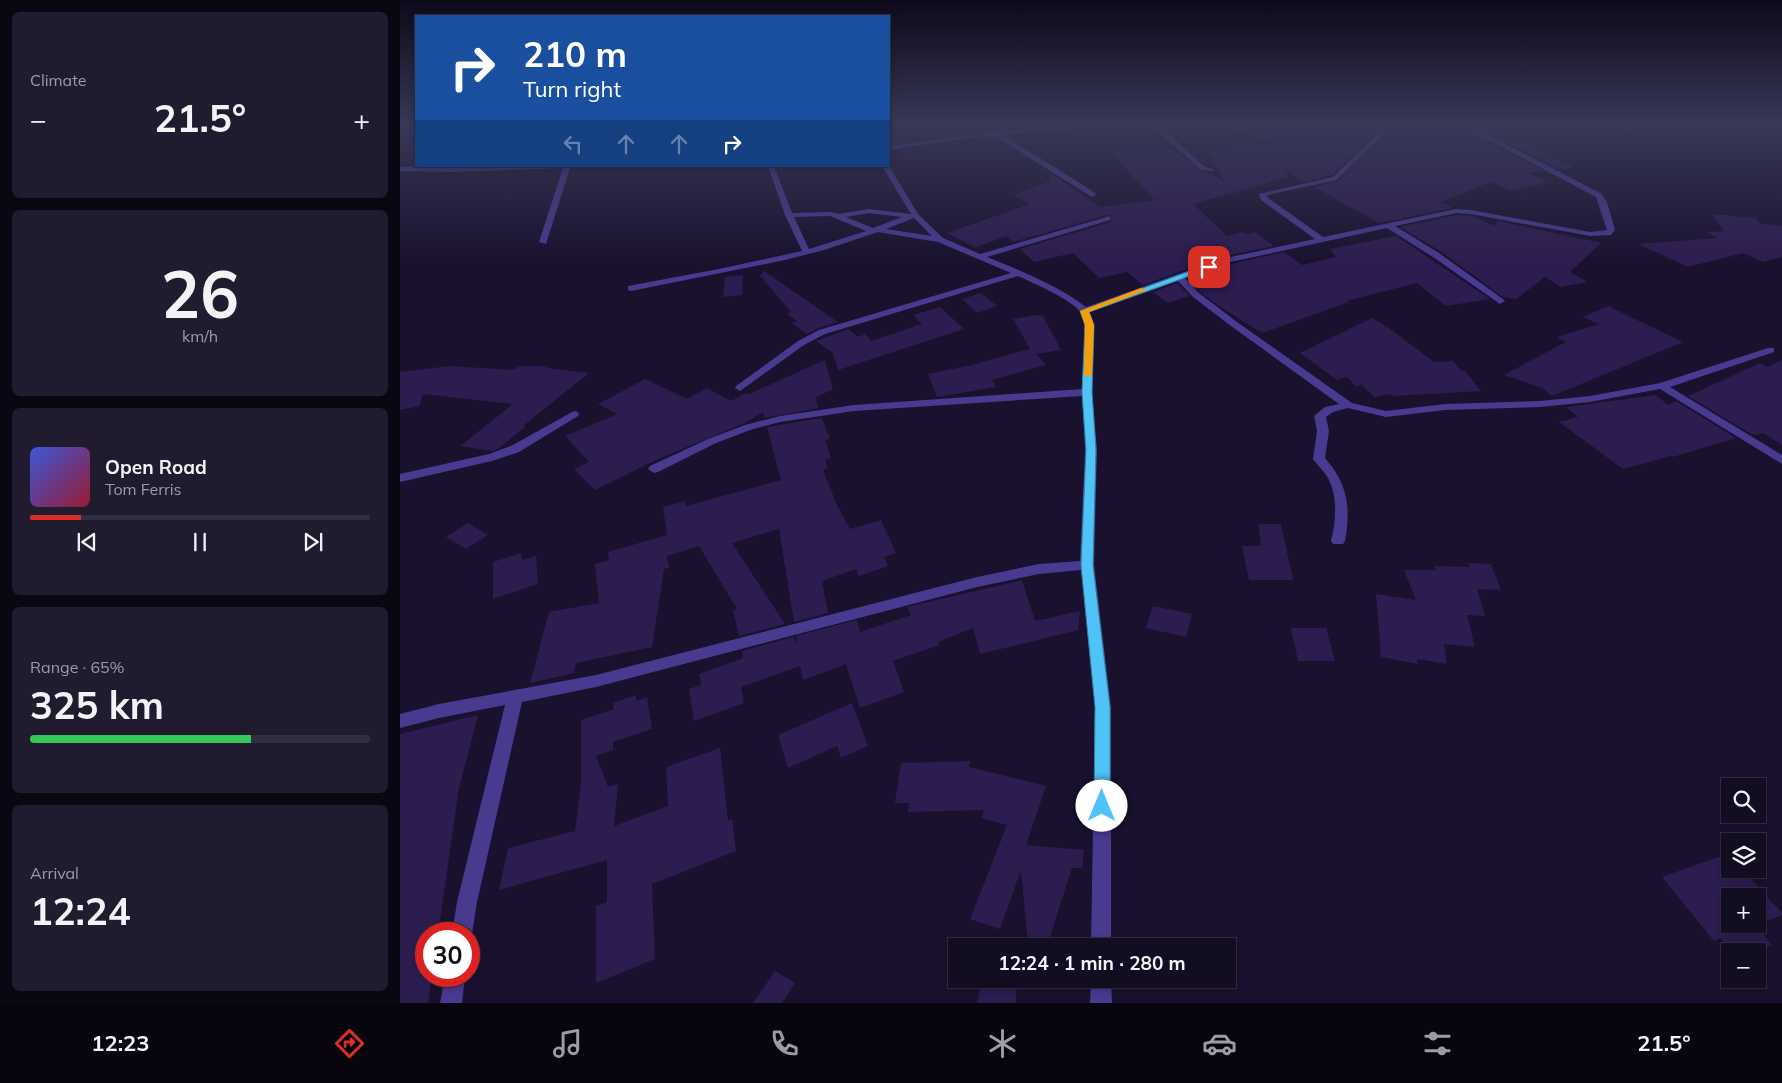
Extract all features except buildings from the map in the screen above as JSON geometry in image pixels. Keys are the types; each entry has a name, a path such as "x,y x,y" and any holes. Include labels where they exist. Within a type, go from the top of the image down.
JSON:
{"street":[{"path":"543,242 567,170"},
{"path":"772,170 789,215 807,252"},
{"path":"886,170 913,216 940,240"},
{"path":"1056,170 1074,180 1092,195"},
{"path":"1321,240 1264,198 1263,194 1334,178 1343,170"},
{"path":"1085,311 1224,262 1387,225 1463,211 1590,234 1608,233 1611,230 1603,202 1599,196 1549,170"},
{"path":"839,216 869,211 913,216"},
{"path":"789,215 819,213 839,216 876,230 940,240 977,257 1019,272 1067,297 1085,311 1089,325 1087,392 1091,450 1087,565 1103,707 1101,938"},
{"path":"631,288 720,272 807,252 913,216"},
{"path":"977,257 1107,218"},
{"path":"1387,225 1436,255 1500,301"},
{"path":"740,388 801,343 822,332 1019,272"},
{"path":"1179,277 1196,295 1234,324 1348,405 1386,414 1445,406 1540,404 1590,399 1662,386 1771,350"},
{"path":"1662,386 1782,460"},
{"path":"654,469 712,441 749,427 780,419 854,408 1087,392"},
{"path":"1338,541 1341,530 1340,494 1333,477 1319,459 1323,431 1320,416 1328,409 1348,405"},
{"path":"400,478 492,457 515,449 574,414"},
{"path":"400,721 439,711 596,682 977,582 1039,569 1087,565"},
{"path":"464,922 515,698"},
{"path":"451,1003 453,987"},
{"path":"1101,988 1101,1003"}],"slow traffic":[{"path":"1088,374 1089,325 1085,311 1143,290"}],"route":[{"path":"1102,806 1103,707 1087,565 1091,450 1087,392 1089,325 1085,311 1209,267"}]}
